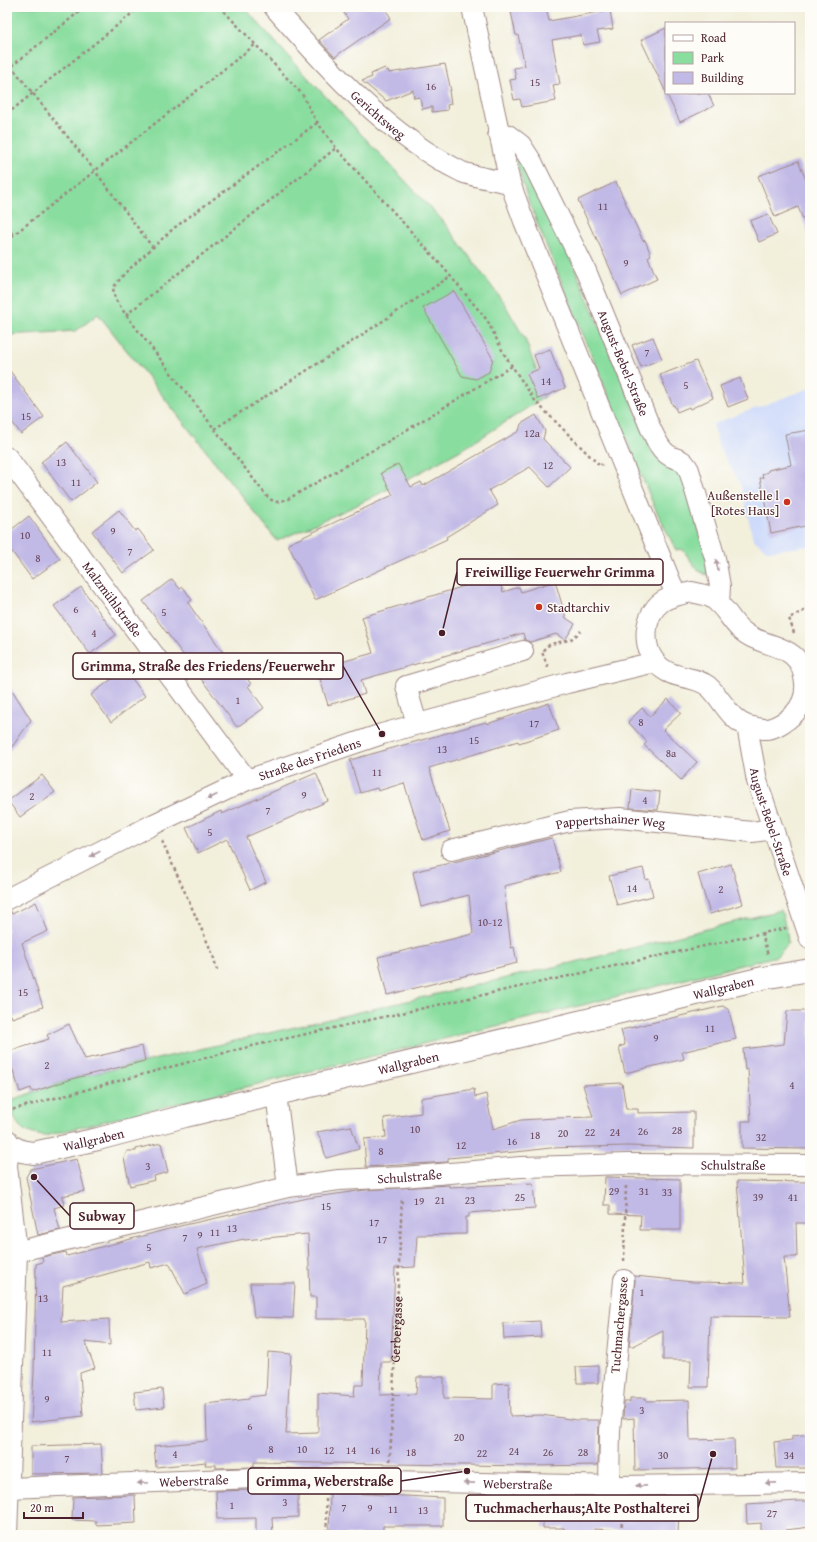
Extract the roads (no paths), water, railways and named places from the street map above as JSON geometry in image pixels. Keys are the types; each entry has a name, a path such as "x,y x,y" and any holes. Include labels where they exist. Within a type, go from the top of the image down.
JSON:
{"main road":[{"name":"Wallgraben","path":"8,1143 22,1151 33,1153 98,1139 185,1116 768,976 810,970"}],"street":[{"name":"Gerichtsweg","path":"274,7 322,61 360,99 407,139 464,172 510,182"},
{"path":"472,7 510,182 524,221 676,595"},
{"name":"August-Bebel-Straße","path":"498,132 508,135 521,145 532,162 586,271 659,447 669,456 680,459 689,470 715,558 720,586 719,604"},
{"name":"Malzmühlstraße","path":"7,457 247,780"},
{"path":"692,592 712,598 719,604 740,630 752,637 786,650 805,665 804,708 789,719 778,725 765,729 747,726 737,720 728,711 718,696 706,685 672,674 655,662 648,647 646,632 649,620 655,609 662,602 676,595 692,592"},
{"path":"417,724 406,686 523,651"},
{"name":"Straße des Friedens","path":"7,899 154,824 247,780 341,747 417,724 555,686 655,662"},
{"name":"August-Bebel-Straße","path":"747,726 757,781 809,929"},
{"name":"Pappertshainer Weg","path":"451,850 570,821 620,818 752,832 773,829"},
{"path":"276,1094 288,1187"},
{"path":"8,1143 7,1166 12,1253 8,1535"},
{"name":"Schulstraße","path":"12,1253 288,1187 339,1180 403,1177 521,1167 627,1164 810,1165"},
{"name":"Tuchmachergasse","path":"615,1486 610,1430 624,1280"},
{"name":"Weberstraße","path":"9,1488 254,1478 615,1486 810,1483"}],"place":[{"name":"Außenstelle l [Rotes Haus]","path":"787,502"},
{"name":"Stadtarchiv","path":"539,607"},
{"name":"Freiwillige Feuerwehr Grimma","path":"442,633"},
{"name":"Grimma, Straße des Friedens/Feuerwehr","path":"382,734"},
{"name":"Subway","path":"34,1177"},
{"name":"Tuchmacherhaus;Alte Posthalterei","path":"713,1454"},
{"name":"Grimma, Weberstraße","path":"467,1471"}]}
